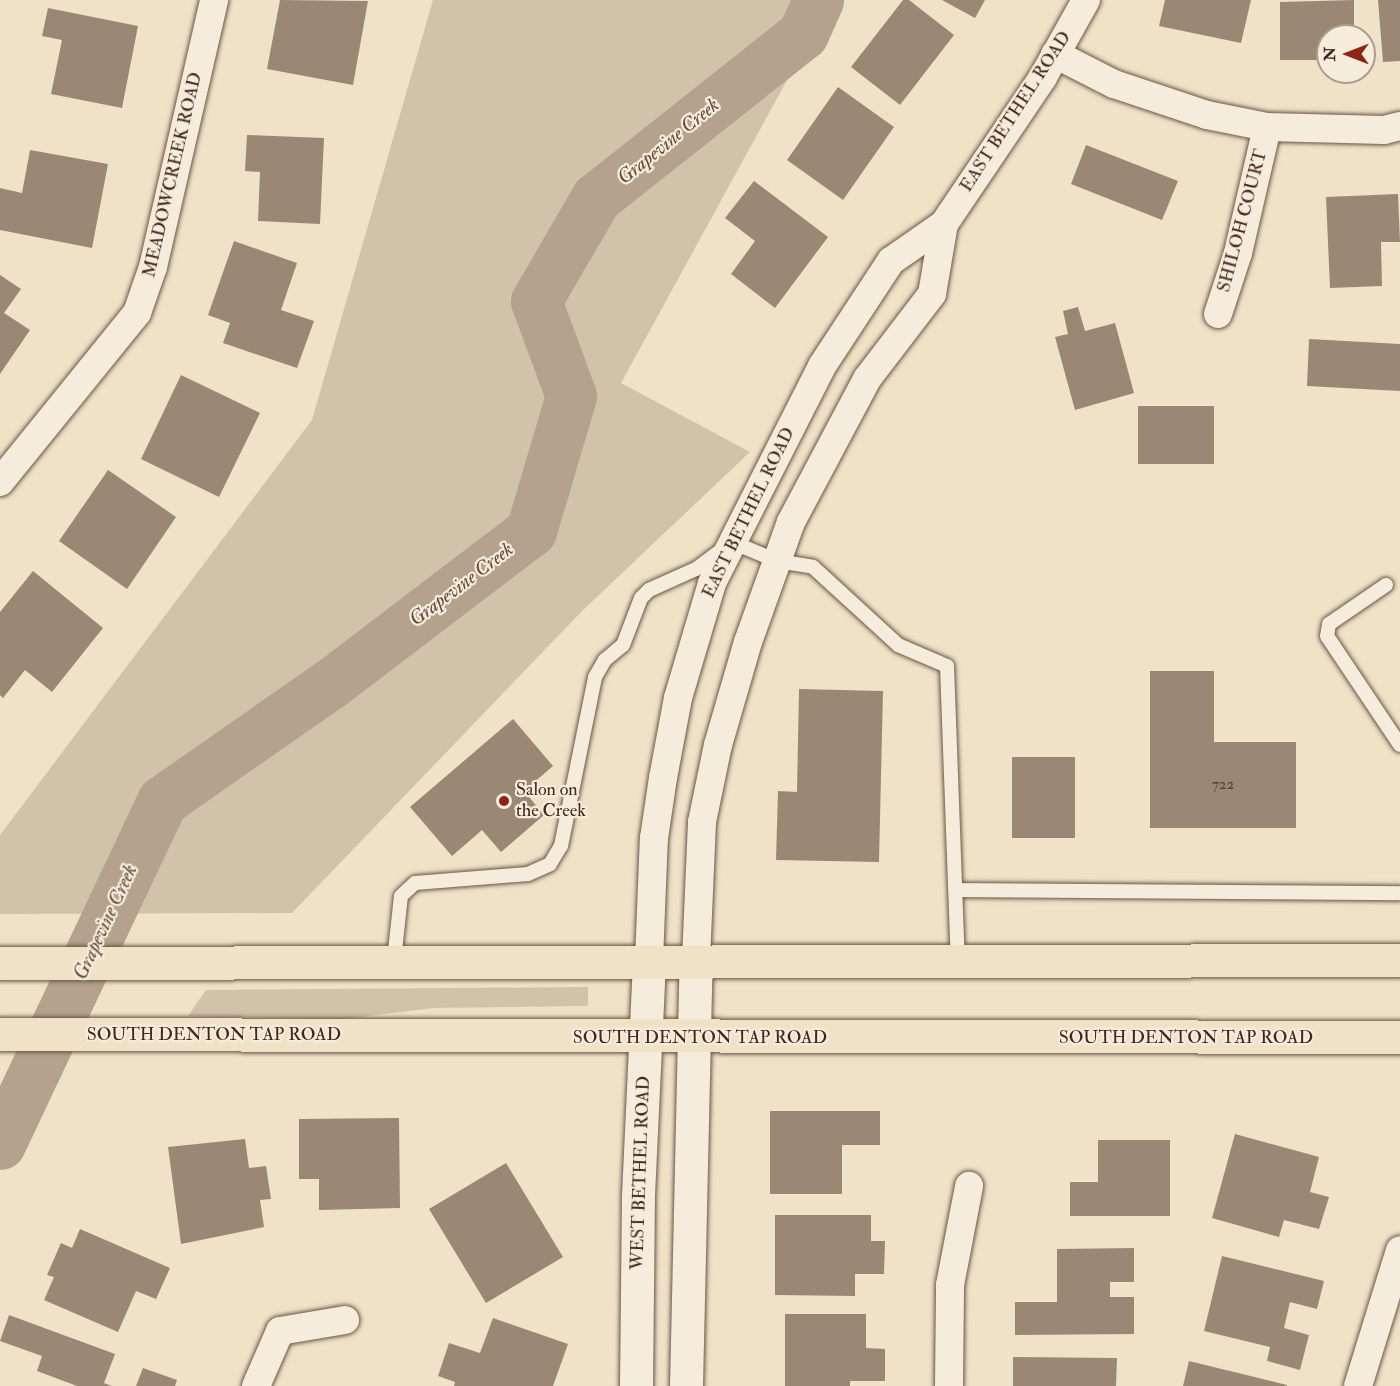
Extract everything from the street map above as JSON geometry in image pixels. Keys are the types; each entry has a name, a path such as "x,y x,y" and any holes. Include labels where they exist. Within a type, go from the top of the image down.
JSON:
{"main road":[{"path":"0,963 394,960 1400,960"},
{"name":"WEST BETHEL ROAD","path":"636,1386 639,1195 648,960"},
{"path":"686,1386 696,1039 696,960"},
{"name":"SOUTH DENTON TAP ROAD","path":"0,1034 696,1039 1400,1037"}],"street":[{"name":"MEADOWCREEK ROAD","path":"0,482 136,313 153,267 214,0"},
{"name":"EAST BETHEL ROAD","path":"648,960 654,838 678,698 712,583 822,366 891,261 944,224 1055,54 1086,0"},
{"path":"1055,54 1160,102 1268,127 1384,130 1400,126"},
{"name":"SHILOH COURT","path":"1218,314 1238,253 1268,127"},
{"name":"EAST BETHEL ROAD","path":"696,960 702,822 734,691 777,561 791,522 867,380 932,294 944,224"},
{"path":"949,1386 950,1285 969,1186"},
{"path":"1358,1386 1400,1250"},
{"path":"256,1386 280,1331 345,1320"}],"lane":[{"path":"394,960 401,896 416,883 528,874 550,864 561,846 595,677 605,660 623,645 641,598 650,590 696,569 732,542 777,561 813,567 898,645 946,666 958,960"},
{"path":"1386,585 1329,624 1327,636 1400,745"},
{"path":"956,890 1400,893"}],"shaded area":[{"path":"433,0 831,0 621,383 750,452 582,611 292,913 0,914 0,835 312,420"},
{"path":"588,987 588,1006 434,1008 343,1019 188,1016 206,990"}],"building":[{"path":"280,0 368,1 353,85 267,69"},
{"path":"903,0 909,0 954,35 900,105 851,67"},
{"path":"942,0 985,0 975,18"},
{"path":"1165,0 1251,0 1241,43 1159,26"},
{"path":"1354,0 1354,24 1316,24 1316,60 1280,60 1280,2"},
{"path":"1378,0 1400,0 1400,61 1383,62"},
{"path":"48,8 138,26 122,108 51,94 62,40 42,36"},
{"path":"838,87 894,127 843,200 787,160"},
{"path":"247,135 324,138 320,224 258,221 260,172 245,171"},
{"path":"1086,145 1178,181 1162,220 1071,184"},
{"path":"30,150 108,164 92,248 0,230 0,188 22,193"},
{"path":"754,181 828,237 775,308 731,274 755,241 725,218"},
{"path":"1398,194 1400,242 1381,242 1382,286 1330,288 1326,197"},
{"path":"234,241 297,263 281,310 314,321 297,368 223,343 230,323 208,315"},
{"path":"0,275 21,289 4,313 30,330 0,374"},
{"path":"1078,307 1085,331 1115,323 1134,393 1075,410 1055,337 1068,334 1063,311"},
{"path":"1309,339 1400,344 1400,391 1307,386"},
{"path":"181,375 260,413 219,497 141,459"},
{"path":"1138,406 1214,406 1214,464 1138,464"},
{"path":"108,470 176,517 127,589 59,541"},
{"path":"33,571 103,628 52,692 25,670 3,698 0,695 0,612"},
{"path":"1150,671 1214,671 1214,742 1296,742 1296,828 1150,828"},
{"path":"799,689 883,691 879,862 776,860 778,791 797,792"},
{"path":"513,719 553,766 524,791 544,815 501,852 482,830 452,856 410,807"},
{"path":"1012,757 1075,757 1075,838 1012,838"},
{"path":"770,1111 880,1111 880,1145 842,1145 842,1194 770,1194"},
{"path":"399,1118 400,1208 319,1210 319,1179 299,1179 299,1119"},
{"path":"1235,1134 1319,1157 1310,1192 1329,1197 1319,1229 1284,1220 1279,1237 1212,1218"},
{"path":"245,1139 249,1168 266,1166 271,1199 260,1200 264,1227 181,1244 168,1147"},
{"path":"1098,1140 1170,1140 1170,1216 1070,1216 1070,1182 1098,1182"},
{"path":"506,1163 563,1257 486,1303 429,1209"},
{"path":"775,1215 871,1215 871,1241 885,1241 884,1274 855,1274 855,1296 775,1295"},
{"path":"80,1229 170,1268 156,1299 136,1291 118,1332 44,1300 54,1277 47,1275 61,1243 72,1248"},
{"path":"1134,1248 1134,1282 1110,1282 1110,1297 1134,1297 1134,1334 1015,1335 1015,1302 1057,1302 1057,1249"},
{"path":"1222,1256 1324,1281 1317,1309 1290,1302 1284,1328 1309,1335 1300,1370 1267,1361 1270,1347 1204,1331"},
{"path":"785,1314 866,1314 866,1348 885,1349 885,1381 850,1381 850,1386 785,1386"},
{"path":"9,1315 115,1354 104,1383 112,1386 77,1386 37,1371 42,1356 0,1341"},
{"path":"493,1318 568,1344 553,1386 454,1386 455,1382 438,1376 449,1343 480,1353"},
{"path":"1013,1357 1117,1358 1116,1386 1013,1386"},
{"path":"1189,1361 1287,1385 1287,1386 1183,1386"},
{"path":"143,1368 177,1380 175,1386 136,1386"}],"waterway":[{"name":"Grapevine Creek","path":"0,1144 162,801 330,684 531,531 571,396 536,301 596,198 803,34 818,0"}],"place":[{"name":"Salon on the Creek","path":"504,801"}]}
